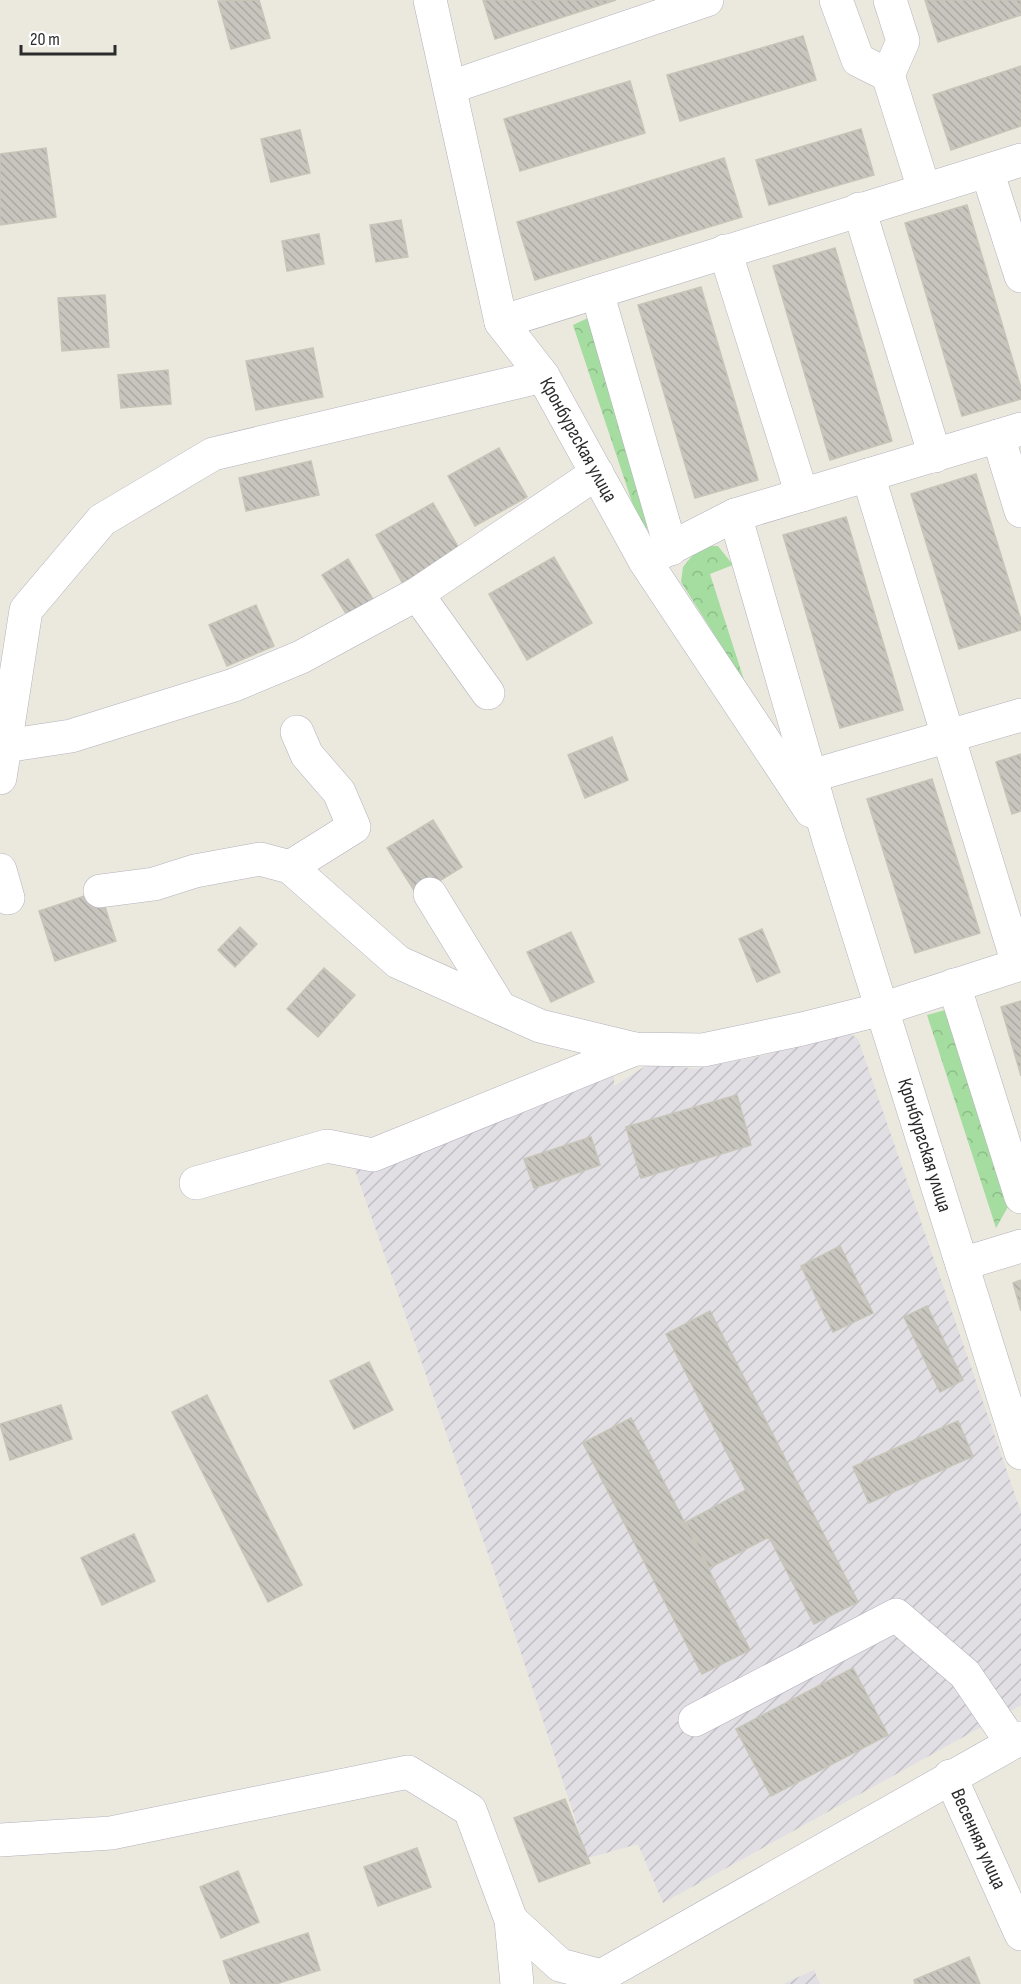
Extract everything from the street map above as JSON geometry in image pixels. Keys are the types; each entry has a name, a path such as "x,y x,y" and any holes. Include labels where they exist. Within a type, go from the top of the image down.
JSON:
{"street":[{"name":"Кронбургская улица","path":"430,0 501,322 543,376 597,473 658,555 828,837"},
{"path":"451,87 707,0"},
{"path":"836,0 858,60 888,75"},
{"path":"890,0 903,41 888,75 924,189"},
{"path":"501,322 1021,160"},
{"path":"987,171 1021,276"},
{"path":"860,209 935,456"},
{"path":"725,251 802,495"},
{"path":"597,292 658,555 735,515 1010,432 1021,511"},
{"path":"0,778 26,610 102,520 213,454 543,376"},
{"path":"5,746 71,736 234,685 301,657 417,594 597,473"},
{"path":"100,891 154,884 195,871 260,859 290,867 398,962 540,1026 635,1049 703,1050 802,1029 882,1009 1020,964 868,475"},
{"name":"Кронбургская улица","path":"735,515 828,837 1021,1453"},
{"path":"417,594 488,693"},
{"path":"811,776 1021,716"},
{"path":"290,867 354,826 339,792 307,755 297,732"},
{"path":"430,894 500,1008"},
{"path":"954,985 1021,1197"},
{"path":"613,1086 635,1049"},
{"path":"196,1183 327,1146 374,1155 635,1049"},
{"path":"962,1264 1021,1246"},
{"path":"511,1920 560,1965 596,1980 950,1776 1016,1741 965,1674 896,1614 695,1720"},
{"path":"0,1840 111,1833 408,1772 471,1810 511,1920 517,1984"},
{"name":"Весенняя улица","path":"950,1776 1021,1934"}],"shaded area":[{"path":"848,1032 858,1039 1021,1512 1021,1705 663,1903 638,1844 588,1858 497,1580 353,1164 614,1059 614,1086 652,1062 694,1069 757,1057"},
{"path":"814,1970 820,1984 783,1984"}],"green space":[{"path":"592,316 656,525 645,529 632,502 573,325"},
{"path":"700,546 718,546 733,565 710,574 745,683 681,582 683,567"},
{"path":"945,1010 1009,1205 996,1228 927,1015"}],"building":[{"path":"259,0 270,38 231,49 218,1"},
{"path":"483,0 616,0 495,39"},
{"path":"925,0 1021,0 1021,15 938,42"},
{"path":"803,36 816,80 680,121 667,75"},
{"path":"1021,66 1021,126 951,150 933,95"},
{"path":"630,81 645,133 520,171 504,119"},
{"path":"861,129 874,175 769,205 756,160"},
{"path":"300,130 310,173 271,182 261,139"},
{"path":"46,148 56,217 0,225 0,154"},
{"path":"724,158 742,217 535,280 517,222"},
{"path":"967,205 1021,388 1021,399 962,416 905,223"},
{"path":"401,220 408,257 376,262 370,225"},
{"path":"319,234 324,264 287,271 282,241"},
{"path":"835,248 892,441 830,460 773,266"},
{"path":"701,287 758,480 695,498 638,305"},
{"path":"105,295 109,347 62,351 58,298"},
{"path":"313,348 323,397 256,410 246,361"},
{"path":"168,370 171,404 121,408 118,375"},
{"path":"499,448 527,497 475,526 448,476"},
{"path":"311,461 319,495 246,511 239,478"},
{"path":"976,474 1021,620 1021,630 959,649 911,494"},
{"path":"433,503 461,552 403,584 376,535"},
{"path":"846,517 903,710 840,728 783,535"},
{"path":"554,557 592,623 527,660 489,594"},
{"path":"348,559 376,604 350,620 322,575"},
{"path":"256,605 274,646 227,666 209,625"},
{"path":"612,737 628,780 585,798 568,755"},
{"path":"1021,754 1021,811 1012,814 996,762"},
{"path":"932,779 980,933 915,953 867,799"},
{"path":"433,820 462,867 417,895 387,848"},
{"path":"100,891 116,941 55,961 39,911"},
{"path":"240,927 257,944 235,967 218,950"},
{"path":"762,929 780,972 757,982 739,939"},
{"path":"571,932 594,982 551,1002 527,952"},
{"path":"324,968 355,995 318,1037 287,1009"},
{"path":"1021,1001 1021,1076 1001,1007"},
{"path":"737,1095 751,1145 641,1178 626,1127"},
{"path":"591,1137 600,1165 534,1188 524,1159"},
{"path":"840,1246 873,1313 833,1332 801,1266"},
{"path":"1021,1280 1021,1311 1013,1283"},
{"path":"927,1306 963,1380 940,1392 904,1317"},
{"path":"710,1311 858,1602 814,1624 769,1537 709,1568 686,1522 746,1490 666,1334"},
{"path":"369,1362 393,1410 354,1429 330,1381"},
{"path":"207,1395 302,1585 268,1602 172,1412"},
{"path":"61,1405 72,1439 10,1460 0,1424"},
{"path":"631,1418 750,1650 702,1674 583,1443"},
{"path":"958,1421 973,1456 869,1503 853,1467"},
{"path":"134,1534 155,1581 102,1605 81,1558"},
{"path":"853,1668 888,1735 771,1796 736,1729"},
{"path":"565,1799 590,1863 539,1882 514,1818"},
{"path":"417,1848 431,1887 378,1906 364,1867"},
{"path":"238,1871 259,1922 221,1938 200,1887"},
{"path":"308,1933 320,1970 276,1984 231,1984 223,1961"},
{"path":"969,1957 980,1984 915,1984 914,1980"}]}
